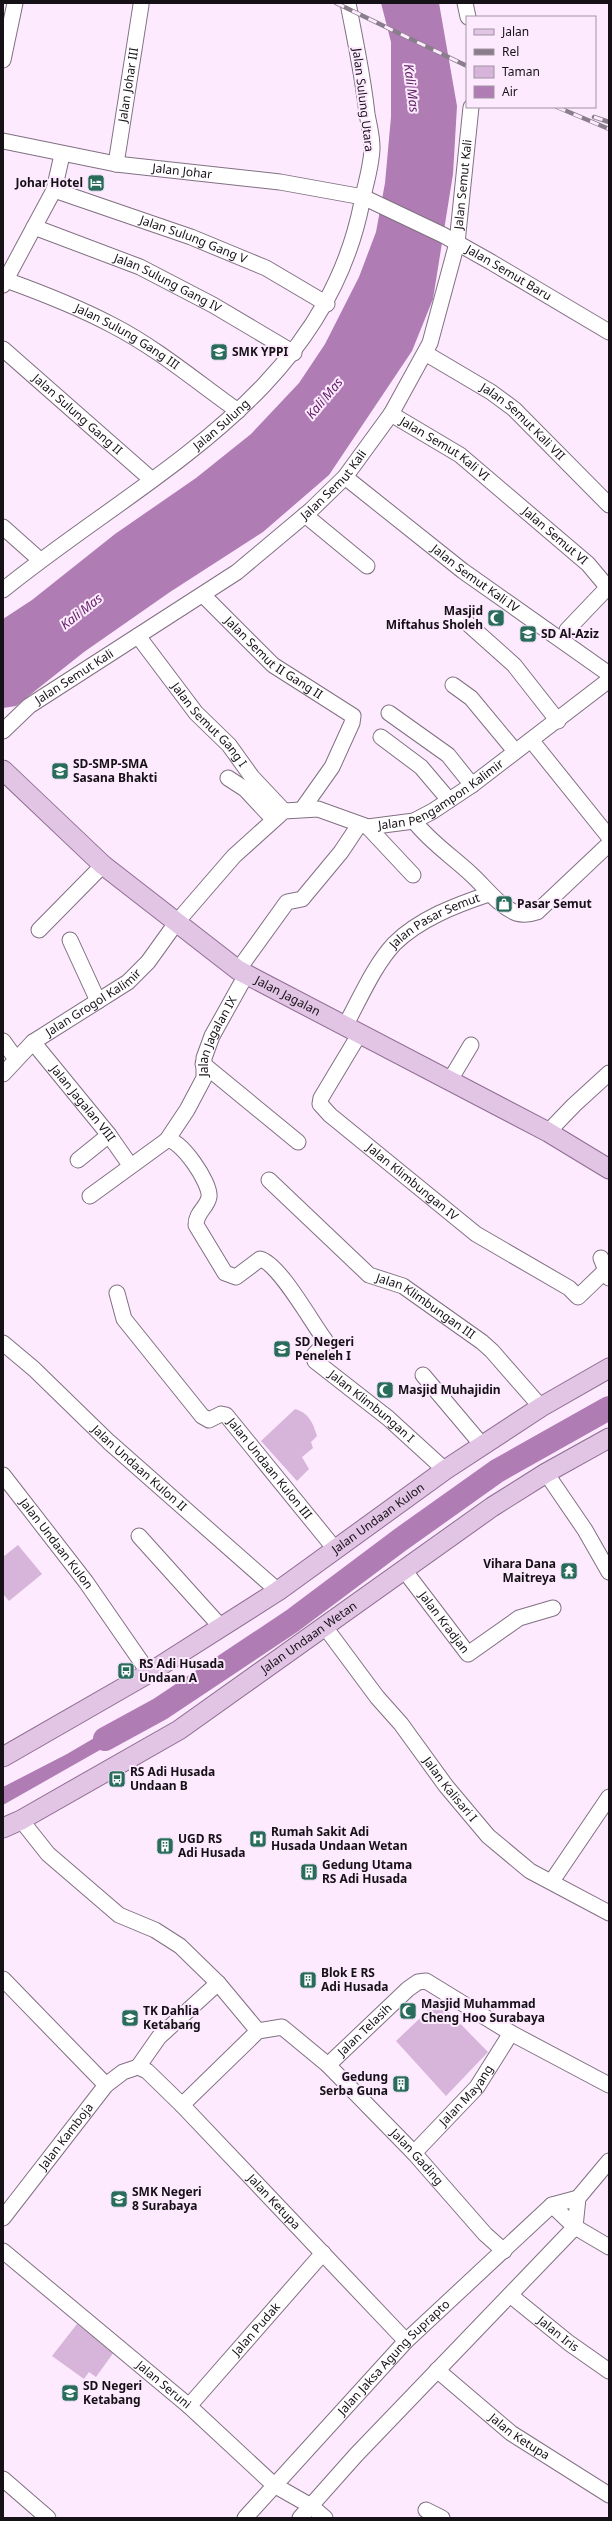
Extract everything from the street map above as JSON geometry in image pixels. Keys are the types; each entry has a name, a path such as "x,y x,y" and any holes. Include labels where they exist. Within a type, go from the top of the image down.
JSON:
{"main road":[{"name":"Jalan Jagalan","path":"3,770 103,865 176,924 242,972 548,1132 609,1169"},
{"name":"Jalan Undaan Kulon","path":"3,1757 149,1673 278,1591 445,1470 482,1445 541,1407 609,1368"},
{"name":"Jalan Undaan Wetan","path":"3,1828 21,1820 179,1730 492,1507 546,1473 609,1438"}],"street":[{"path":"3,60 15,3"},
{"name":"Jalan Sulung Utara","path":"348,3 360,65 372,147 363,197"},
{"path":"465,3 468,16"},
{"name":"Jalan Johar III","path":"116,164 141,5"},
{"name":"Jalan Semut Kali","path":"3,731 29,706 237,572 305,515 345,477 391,414 430,342 457,243 471,108"},
{"name":"Jalan Johar","path":"3,141 62,155 116,164 280,182 363,197"},
{"path":"4,282 54,190 62,155"},
{"name":"Jalan Sulung Gang V","path":"54,190 191,237 266,268 327,304"},
{"name":"Jalan Semut Baru","path":"363,197 443,235 609,332"},
{"name":"Jalan Sulung","path":"3,590 40,560 197,447 238,411 294,354 327,304 356,231 363,197"},
{"name":"Jalan Sulung Gang IV","path":"34,227 140,268 214,305 294,354"},
{"name":"Jalan Sulung Gang III","path":"4,282 58,299 114,325 170,361 238,411"},
{"name":"Jalan Sulung Gang II","path":"3,349 152,480"},
{"name":"Jalan Semut Kali VII","path":"425,353 491,392 514,409 609,505"},
{"name":"Jalan Semut Kali VI","path":"391,414 460,455 497,486"},
{"name":"Jalan Semut Kali IV","path":"345,477 607,684"},
{"name":"Jalan Semut VI","path":"497,486 588,564 608,588"},
{"path":"305,515 367,566"},
{"path":"3,527 40,560"},
{"path":"567,630 608,588"},
{"name":"Jalan Semut II Gang II","path":"203,595 273,665 351,713 352,723 332,767 303,808"},
{"path":"458,615 514,665 558,721"},
{"name":"Jalan Semut Gang I","path":"138,636 186,702 229,746 279,815"},
{"name":"Jalan Pengampon Kalimir","path":"279,815 303,808 318,809 363,826 414,821 472,785 515,751 607,684"},
{"path":"453,685 472,698 515,751"},
{"path":"389,713 448,755 472,785"},
{"path":"382,737 421,767 449,800"},
{"path":"531,740 609,837"},
{"path":"176,924 234,856 279,815 228,778"},
{"path":"414,821 421,830 472,875 489,894"},
{"path":"363,826 413,875"},
{"name":"Jalan Jagalan IX","path":"90,1196 166,1140 187,1110 204,1078 203,1064 212,1036 242,972 287,902 302,899 363,826"},
{"name":"Jalan Pasar Semut","path":"352,1030 372,975 394,945 418,925 465,902 489,894 517,913 528,914 538,912 609,844"},
{"path":"39,930 103,865"},
{"name":"Jalan Grogol Kalimir","path":"3,1074 33,1042 128,982 148,962 176,924"},
{"path":"70,940 98,1001"},
{"name":"Jalan Klimbungan IV","path":"352,1030 321,1098 320,1104 324,1109 476,1234 569,1288 578,1297 605,1269"},
{"path":"3,1041 16,1059"},
{"name":"Jalan Jagalan VIII","path":"33,1042 109,1135 130,1166"},
{"path":"450,1080 470,1045"},
{"path":"203,1064 298,1142"},
{"path":"548,1132 609,1072"},
{"path":"78,1160 109,1135"},
{"name":"Jalan Klimbungan I","path":"166,1140 177,1143 202,1174 208,1187 209,1195 207,1203 197,1216 196,1224 225,1273 236,1277 260,1259 267,1263 298,1298 325,1340 325,1343 314,1355 315,1361 388,1418 445,1470"},
{"name":"Jalan Klimbungan III","path":"269,1180 369,1275 403,1286 482,1342 492,1351 541,1407"},
{"name":"Jalan Undaan Kulon III","path":"117,1293 124,1319 202,1416 209,1420 221,1414 226,1415 335,1549"},
{"name":"Jalan Undaan Kulon II","path":"3,1343 34,1369 109,1442 278,1591"},
{"path":"423,1375 482,1445"},
{"path":"546,1473 585,1530 609,1572"},
{"name":"Jalan Undaan Kulon","path":"3,1475 86,1582 149,1673"},
{"path":"139,1536 221,1627"},
{"name":"Jalan Kradjan","path":"404,1570 468,1654 519,1618 553,1608"},
{"name":"Jalan Kalisari I","path":"325,1626 377,1697 402,1724 446,1786 480,1828 530,1871 552,1881 609,1914"},
{"path":"552,1881 609,1797"},
{"path":"21,1820 48,1854 119,1915 170,1938 218,1983 258,2031 182,2105"},
{"path":"3,1979 106,2085"},
{"name":"Jalan Telasih","path":"258,2031 282,2027 328,2065 408,1989 418,1982 432,1984 512,2033 609,2085"},
{"path":"138,2066 159,2037 218,1983"},
{"name":"Jalan Mayang","path":"414,2153 477,2087 512,2033"},
{"name":"Jalan Gading","path":"328,2065 414,2153 485,2234 504,2251"},
{"name":"Jalan Kamboja","path":"3,2218 106,2085 123,2072 138,2066"},
{"name":"Jalan Ketupa","path":"138,2066 147,2071 182,2105 406,2341"},
{"path":"300,2518 356,2455 575,2228 578,2198 609,2161"},
{"path":"578,2198 552,2205 575,2228 609,2247"},
{"name":"Jalan Jaksa Agung Suprapto","path":"245,2518 406,2341 552,2205"},
{"name":"Jalan Seruni","path":"3,2251 189,2406 274,2485 311,2506 325,2518"},
{"name":"Jalan Pudak","path":"189,2406 323,2253"},
{"name":"Jalan Iris","path":"510,2295 568,2343 609,2370"},
{"name":"Jalan Ketupa","path":"437,2370 511,2433 609,2495"},
{"path":"3,2479 48,2518"},
{"path":"426,2510 442,2518"}],"green space":[{"path":"295,1409 304,1413 310,1419 317,1436 311,1442 313,1448 302,1457 309,1469 297,1481 261,1441"},
{"path":"18,1545 42,1574 9,1601 3,1594 3,1557"},
{"path":"438,2001 488,2052 446,2096 396,2041"},
{"path":"77,2324 114,2352 96,2377 89,2372 84,2379 52,2356"}],"water":[{"name":"Kali Mas","path":"381,3 439,3 457,106 453,174 433,299 412,351 329,475 263,532 170,592 84,652 16,706 3,708 3,619 32,600 115,534 196,478 251,434 299,383 325,344 359,277 376,232 385,183 391,117 391,42"},
{"path":"130,1717 137,1729 3,1805 3,1787 67,1754"}],"waterway":[{"path":"105,1739 160,1709 292,1621 400,1540 497,1471 609,1408"}],"railway":[{"path":"336,3 466,66"},
{"path":"559,108 609,129"},
{"path":"594,117 609,122"}],"place":[{"name":"Johar Hotel","path":"96,183"},
{"name":"SMK YPPI","path":"219,352"},
{"name":"Masjid Miftahus Sholeh","path":"496,618"},
{"name":"SD Al-Aziz","path":"528,634"},
{"name":"SD-SMP-SMA Sasana Bhakti","path":"60,771"},
{"name":"Pasar Semut","path":"504,904"},
{"name":"SD Negeri Peneleh I","path":"282,1349"},
{"name":"Masjid Muhajidin","path":"385,1390"},
{"name":"Vihara Dana Maitreya","path":"569,1571"},
{"name":"RS Adi Husada Undaan A","path":"126,1671"},
{"name":"RS Adi Husada Undaan B","path":"117,1779"},
{"name":"Rumah Sakit Adi Husada Undaan Wetan","path":"258,1839"},
{"name":"UGD RS Adi Husada","path":"165,1846"},
{"name":"Gedung Utama RS Adi Husada","path":"309,1872"},
{"name":"Blok E RS Adi Husada","path":"308,1980"},
{"name":"Masjid Muhammad Cheng Hoo Surabaya","path":"408,2011"},
{"name":"TK Dahlia Ketabang","path":"130,2018"},
{"name":"Gedung Serba Guna","path":"401,2084"},
{"name":"SMK Negeri 8 Surabaya","path":"119,2199"},
{"name":"SD Negeri Ketabang","path":"70,2393"}]}
